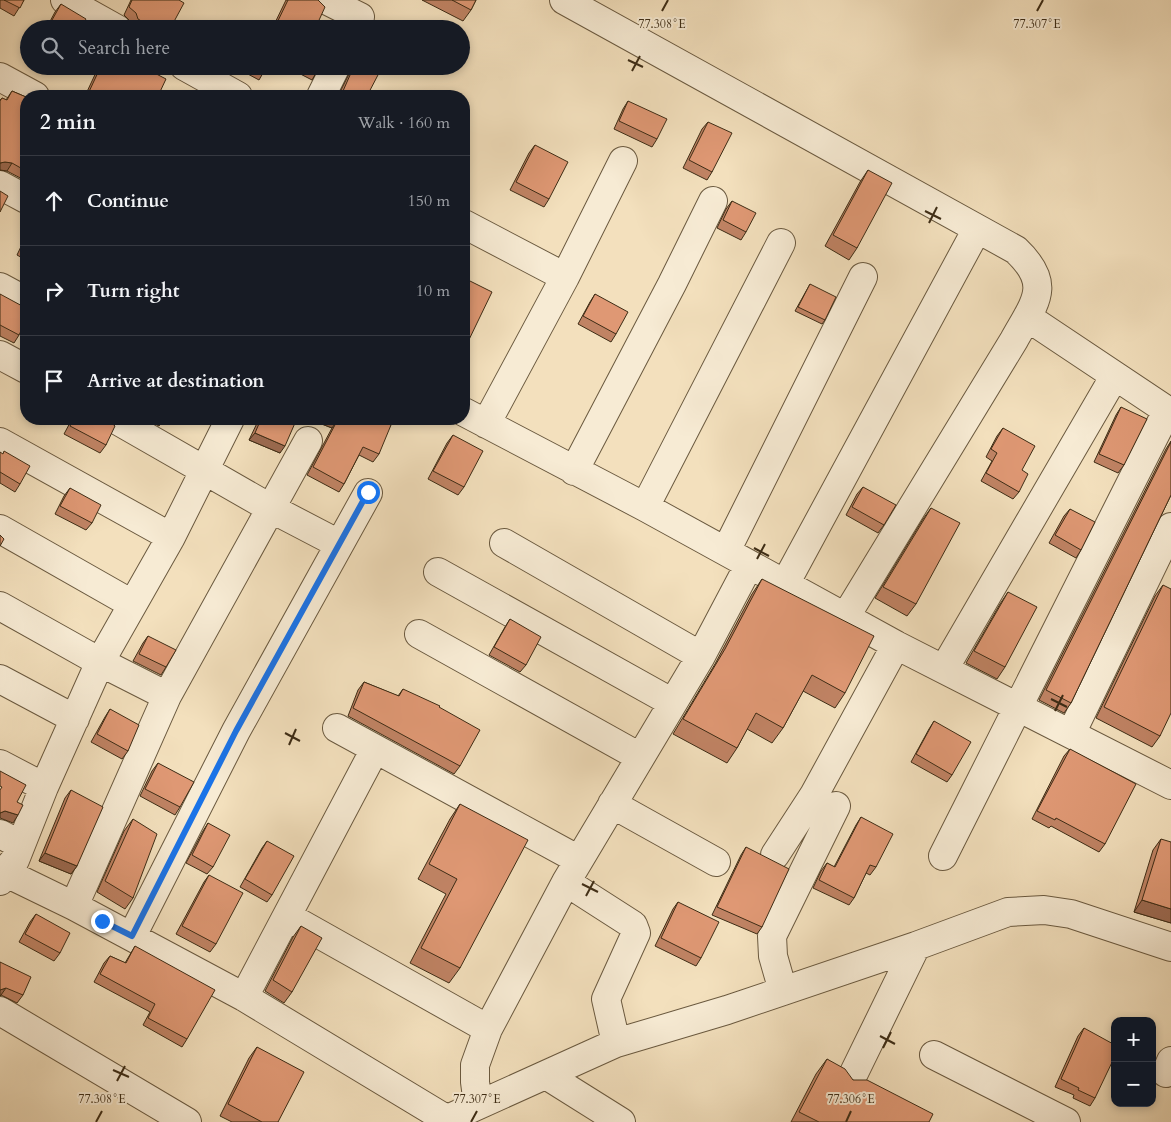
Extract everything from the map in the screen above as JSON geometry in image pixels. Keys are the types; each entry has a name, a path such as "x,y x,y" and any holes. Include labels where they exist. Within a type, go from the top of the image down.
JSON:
{"street":[{"path":"65,0 101,20"},
{"path":"326,0 361,15"},
{"path":"564,0 1016,250 1030,264 1037,278 1038,289 1027,317 846,616"},
{"path":"200,75 227,90"},
{"path":"324,90 332,75"},
{"path":"0,77 24,90"},
{"path":"623,161 565,277 475,418 645,507 896,644 1171,784"},
{"path":"0,185 20,196"},
{"path":"574,471 672,284 713,201"},
{"path":"470,227 565,277"},
{"path":"785,584 977,229"},
{"path":"645,507 781,243"},
{"path":"726,551 864,277"},
{"path":"0,288 20,298"},
{"path":"943,856 1017,706 1169,412 1027,317"},
{"path":"0,355 20,366"},
{"path":"944,669 1114,377"},
{"path":"126,425 272,509 339,544"},
{"path":"227,425 171,537 100,662 44,787 11,839 15,860 2,877 74,906 244,997 446,1121 478,1104 616,1043 782,991 916,946 1008,912 1044,910 1071,914 1171,947"},
{"path":"74,906 167,696 272,509 308,440"},
{"path":"0,442 171,537"},
{"path":"132,936 236,731 368,492"},
{"path":"1071,734 1171,527"},
{"path":"0,529 132,604"},
{"path":"504,543 701,656"},
{"path":"478,1104 475,1065 488,1029 572,871 701,656 749,565"},
{"path":"438,572 673,703"},
{"path":"0,606 100,662 167,696"},
{"path":"419,634 640,757"},
{"path":"775,855 814,795 896,644"},
{"path":"0,680 75,719"},
{"path":"337,728 376,749 572,871 634,925 636,933 606,999 616,1043"},
{"path":"244,997 376,749"},
{"path":"0,764 44,787"},
{"path":"612,804 716,862"},
{"path":"782,991 773,956 772,936 836,806"},
{"path":"287,916 488,1029"},
{"path":"850,1081 916,946"},
{"path":"0,1011 187,1122"},
{"path":"934,1055 1066,1122"},
{"path":"546,1075 621,1122"}],"building":[{"path":"4,0 24,0 20,8"},
{"path":"132,0 179,0 184,3 175,20 140,20 136,13 129,7"},
{"path":"288,0 318,0 325,7 319,20 278,20"},
{"path":"452,0 476,0 471,10"},
{"path":"61,4 86,19 85,20 52,20"},
{"path":"97,75 158,75 166,79 161,90 90,90"},
{"path":"350,75 378,75 370,90 343,90"},
{"path":"12,91 20,94 20,168 12,163 0,163 0,101 2,98 7,100"},
{"path":"628,101 667,119 657,139 619,121"},
{"path":"708,122 732,133 712,172 689,160"},
{"path":"535,145 568,162 549,199 516,182"},
{"path":"868,170 892,183 857,248 833,235"},
{"path":"0,191 8,196 0,212"},
{"path":"732,201 756,213 746,232 723,220"},
{"path":"470,281 492,292 470,338"},
{"path":"810,284 836,297 825,320 798,307"},
{"path":"0,294 20,305 20,333 19,335 0,325"},
{"path":"595,294 628,312 616,334 583,316"},
{"path":"1121,407 1147,419 1124,465 1099,454"},
{"path":"114,425 115,426 106,445 70,426"},
{"path":"258,425 294,425 285,446 255,433"},
{"path":"335,425 391,425 379,454 363,447 344,484 313,467"},
{"path":"1003,428 1035,446 1022,470 1028,474 1019,492 986,473 997,453 991,449"},
{"path":"453,435 483,451 464,487 433,471"},
{"path":"1171,442 1171,495 1071,703 1046,690"},
{"path":"4,451 30,466 20,484 0,472 0,452 3,454"},
{"path":"863,487 896,505 884,525 852,507"},
{"path":"70,488 101,505 92,523 60,506"},
{"path":"931,508 960,523 916,604 883,587"},
{"path":"1070,509 1095,522 1081,550 1055,535"},
{"path":"0,535 4,539 0,546"},
{"path":"762,579 874,636 845,693 812,675 783,728 756,713 737,748 683,719 725,649"},
{"path":"1163,585 1171,589 1171,713 1160,736 1104,707"},
{"path":"1008,592 1037,607 1005,667 974,651"},
{"path":"510,619 541,637 526,665 494,647"},
{"path":"148,636 176,650 166,667 139,654"},
{"path":"364,682 399,696 403,689 440,706 480,730 460,766 353,708"},
{"path":"110,709 139,725 128,751 97,734"},
{"path":"934,721 971,742 952,775 916,754"},
{"path":"1070,749 1136,784 1105,844 1056,818 1055,820 1037,811"},
{"path":"158,763 194,782 180,807 145,789"},
{"path":"0,771 26,785 17,802 23,805 18,815 5,811 0,813 0,790 2,787 0,786"},
{"path":"71,790 103,807 77,866 45,853"},
{"path":"460,804 528,840 460,968 421,948 457,879 429,864"},
{"path":"861,817 893,834 876,867 870,865 854,898 819,880 827,863 835,867"},
{"path":"133,819 157,834 133,898 105,881"},
{"path":"208,823 230,835 213,867 192,855"},
{"path":"1161,839 1171,842 1171,909 1142,900"},
{"path":"267,841 294,856 272,895 245,879"},
{"path":"746,847 789,869 762,927 717,907"},
{"path":"209,875 243,893 216,944 182,926"},
{"path":"678,902 719,922 701,958 661,938"},
{"path":"36,914 70,933 60,953 25,934"},
{"path":"301,926 322,938 292,992 273,980"},
{"path":"135,946 215,990 187,1039 148,1018 155,1004 100,974 110,956 126,963"},
{"path":"0,962 31,977 23,995 6,988 0,990"},
{"path":"1084,1028 1111,1043 1111,1064 1095,1098 1061,1079"},
{"path":"257,1047 304,1072 278,1122 262,1122 228,1104"},
{"path":"827,1059 845,1069 853,1080 867,1080 933,1114 929,1122 819,1122 799,1112"}],"route":[{"path":"102,921 132,936 236,731 368,492"}]}
